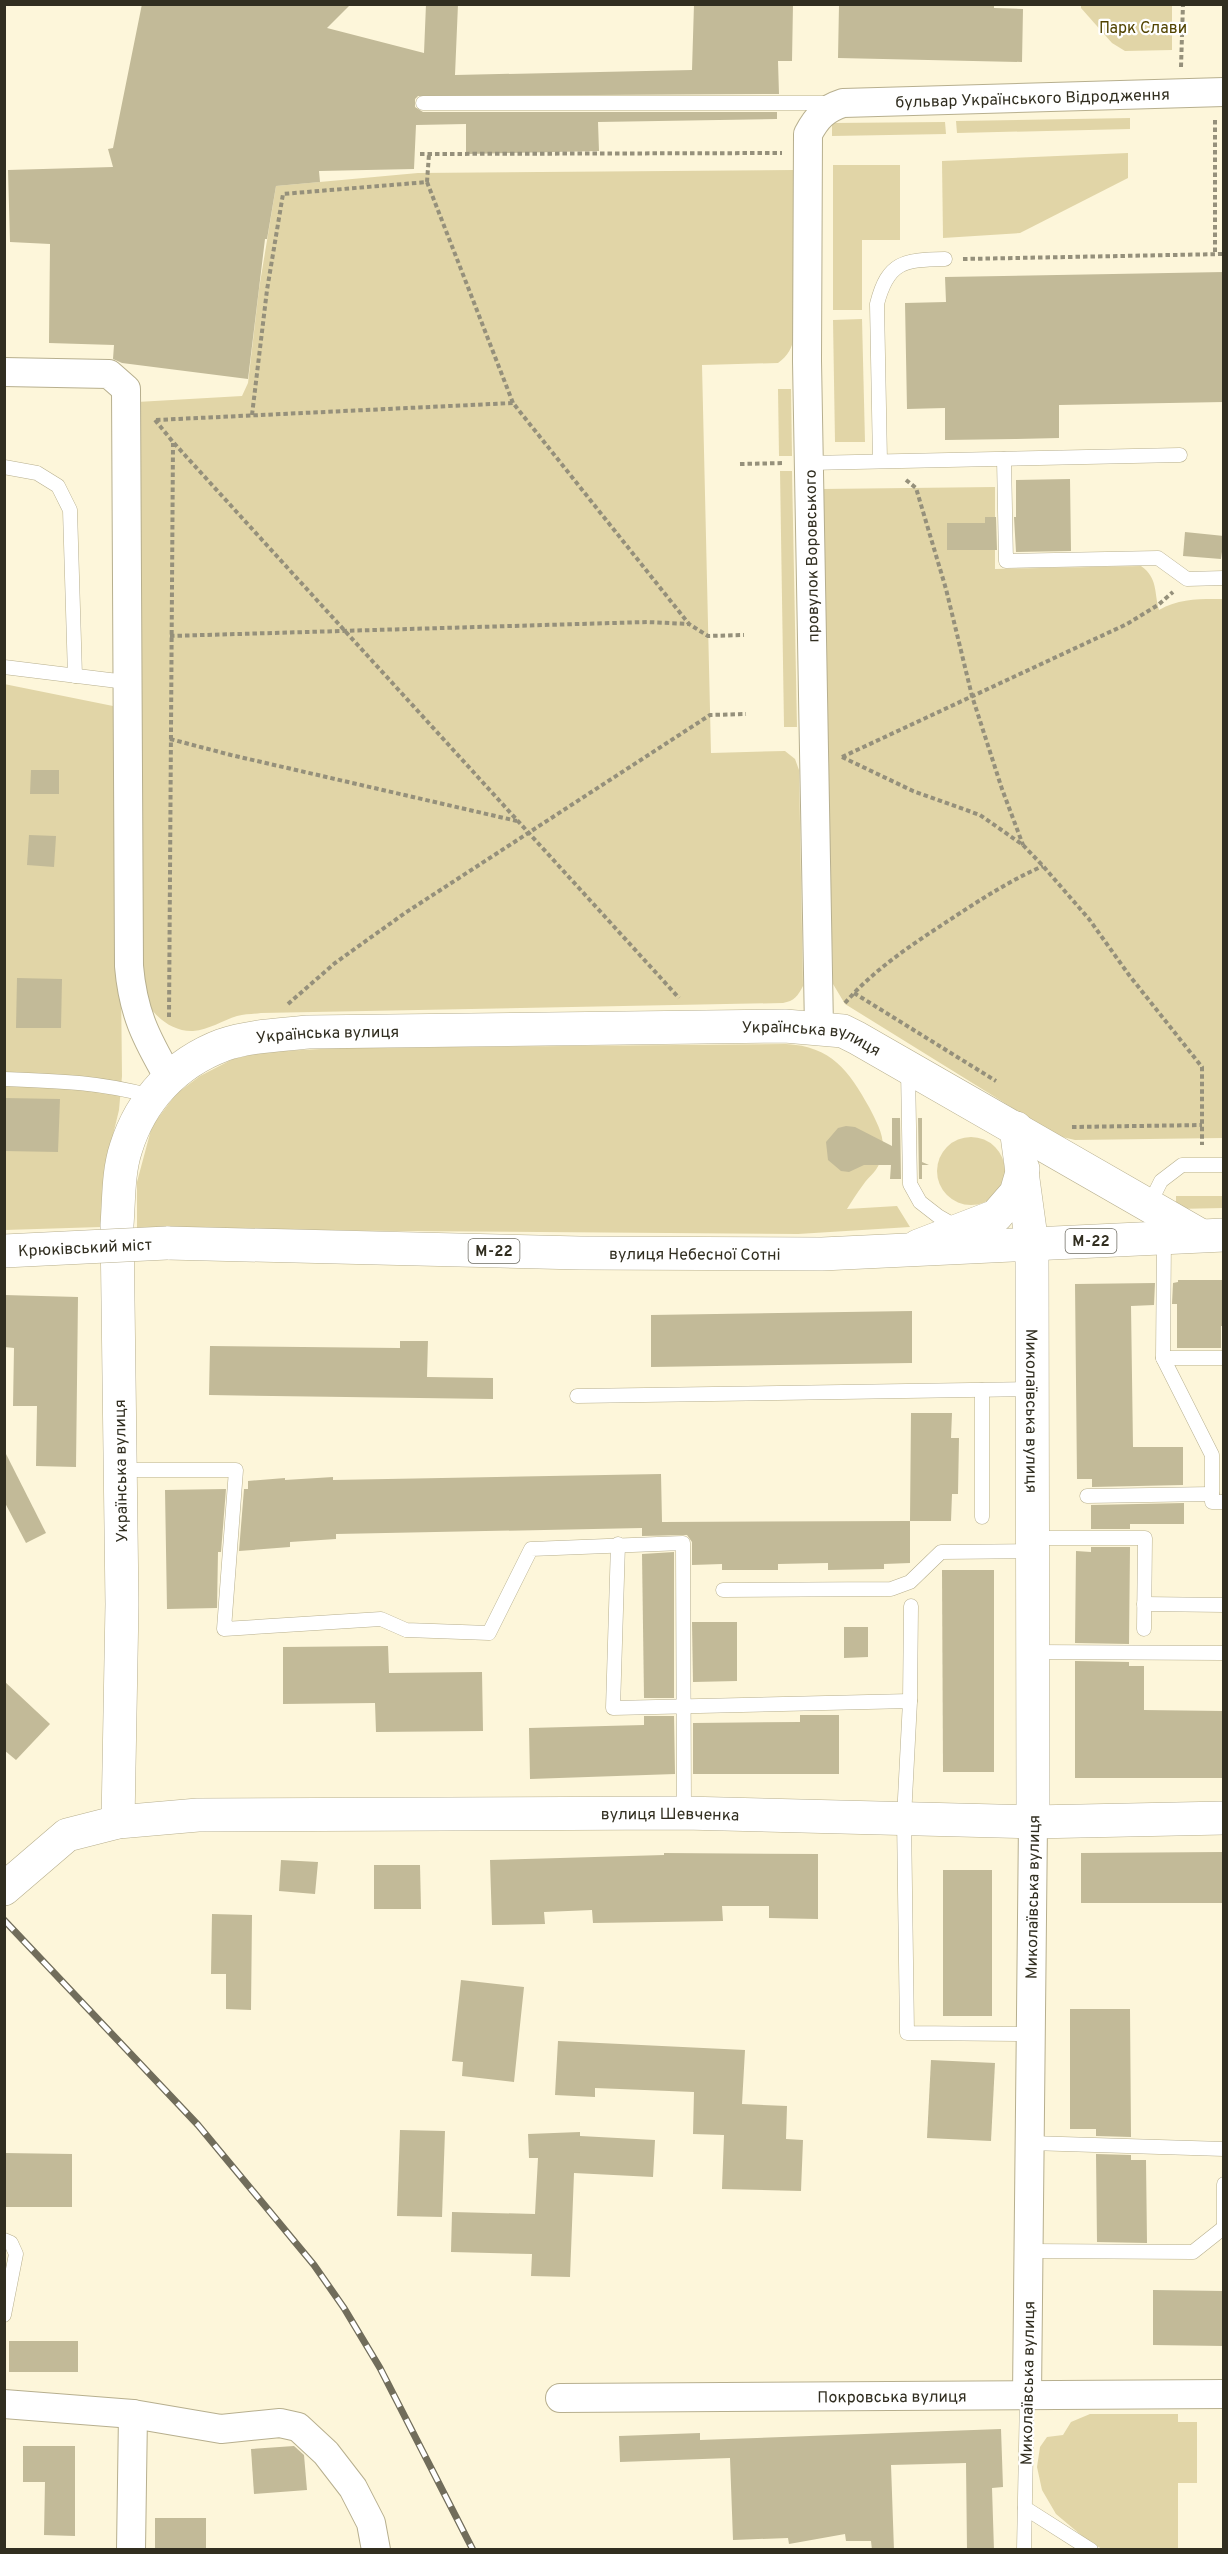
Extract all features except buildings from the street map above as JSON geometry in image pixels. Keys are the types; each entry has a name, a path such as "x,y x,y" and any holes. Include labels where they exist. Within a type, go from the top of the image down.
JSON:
{"main road":[{"name":"Українська вулиця","path":"118,1822 122,1604 117,1225 121,1175 125,1149 135,1122 160,1087 199,1056 224,1045 253,1038 308,1032 705,1027 819,1028 843,1031 908,1065 1148,1204 1212,1235"},
{"name":"Миколаївська вулиця","path":"1016,1128 1032,1245 1033,1822"},
{"path":"907,1251 996,1216 1016,1194 1023,1168"},
{"name":"вулиця Небесної Сотні","path":"166,1243 580,1253 822,1254 1212,1235"},
{"name":"Крюківський міст","path":"4,1251 166,1243"},
{"name":"вулиця Шевченка","path":"4,1889 67,1835 118,1822 198,1815 684,1813 1033,1822 1224,1818"}],"street":[{"name":"бульвар Українського Відродження","path":"843,103 1219,92"},
{"name":"провулок Воровського","path":"819,1028 828,757 809,463 806,153 808,134 815,119 828,108 843,103"},
{"path":"4,372 109,374 126,389 126,682 130,976 132,995 141,1029 160,1087"},
{"name":"Миколаївська вулиця","path":"1027,2396 1033,1822"},
{"name":"Покровська вулиця","path":"560,2398 1224,2394"},
{"path":"4,2404 133,2414 221,2429 280,2423 298,2427 326,2453 353,2488 371,2523 376,2550"},
{"path":"131,2550 133,2414"}],"lane":[{"path":"423,103 843,103"},
{"path":"880,461 877,304 882,285 889,273 900,264 916,260 945,259"},
{"path":"809,463 1180,455"},
{"path":"1004,459 1006,561 1158,558 1186,579 1224,578"},
{"path":"4,467 37,473 58,486 70,510 75,676"},
{"path":"4,667 126,682"},
{"path":"908,1065 910,1184 920,1202 938,1216 995,1247"},
{"path":"4,1079 80,1081 114,1086 160,1087"},
{"path":"1224,1165 1182,1165 1161,1181 1148,1204 1157,1236 1163,1358 1212,1455 1212,1502 1224,1502"},
{"path":"1163,1358 1224,1358"},
{"path":"577,1396 1032,1389"},
{"path":"982,1390 982,1516"},
{"path":"120,1470 236,1470 224,1629 381,1619 406,1630 489,1633 531,1549 683,1543 684,1813"},
{"path":"1087,1496 1212,1494"},
{"path":"723,1590 891,1589 910,1581 941,1552 1145,1538 1144,1629"},
{"path":"618,1544 613,1708 910,1701"},
{"path":"1144,1604 1224,1605"},
{"path":"911,1606 910,1701 904,1818 907,2033 1031,2034"},
{"path":"1033,1652 1223,1653"},
{"path":"1030,2143 1224,2149"},
{"path":"1029,2251 1193,2252 1223,2229 1224,2184"},
{"path":"4,2240 11,2243 16,2254 4,2315"},
{"name":"Миколаївська вулиця","path":"1024,2550 1027,2396"},
{"path":"1025,2508 1091,2550"}],"path":[{"path":"1181,92 1183,4"},
{"path":"1215,254 1219,92"},
{"path":"420,154 806,153"},
{"path":"429,154 427,182 513,403 689,624 708,636 744,635"},
{"path":"252,416 267,290 282,194 427,182"},
{"path":"945,259 1224,254"},
{"path":"127,420 513,403"},
{"path":"155,420 705,1027"},
{"path":"169,1024 173,442"},
{"path":"880,461 916,488 946,589 972,696 1023,845"},
{"path":"740,464 809,463"},
{"path":"828,757 972,696 1138,618 1186,579"},
{"path":"170,636 647,622 689,624"},
{"path":"287,1005 344,957 405,913 710,715 746,714"},
{"path":"170,739 518,821"},
{"path":"828,757 980,815 1023,845 1043,866 1089,919 1129,975 1202,1067 1203,1165"},
{"path":"819,1028 854,993 910,945 1012,879 1043,866"},
{"path":"854,993 1006,1088"},
{"path":"1067,1125 1202,1125"}],"green space":[{"name":"Парк Слави","path":"1081,5 1172,5 1172,50 1125,51 1112,43 1081,8"},
{"path":"1130,118 1130,129 957,133 956,121"},
{"path":"945,122 946,134 832,136 832,123"},
{"path":"1128,153 1128,178 1020,233 943,238 942,161"},
{"path":"833,165 900,165 900,240 862,240 862,310 833,310"},
{"path":"794,170 794,337 791,348 778,363 702,365 711,753 785,751 795,759 799,770 803,986 797,995 783,1003 261,1013 237,1016 205,1029 193,1031 175,1028 159,1018 147,1003 139,987 137,402 242,396 248,383 259,289 276,186 418,173"},
{"path":"862,319 865,442 835,442 833,320"},
{"path":"778,389 791,389 792,456 779,456"},
{"path":"780,471 792,471 797,727 784,727"},
{"path":"995,487 995,569 1141,566 1153,580 1159,610 1182,601 1223,599 1223,1138 1075,1140 1058,1136 845,1004 833,984 822,489"},
{"path":"4,684 118,707 122,1076 119,1110 106,1164 101,1227 5,1230"},
{"path":"786,1044 815,1050 827,1055 837,1063 862,1094 881,1132 883,1152 880,1163 847,1209 897,1206 910,1227 798,1234 137,1229 137,1182 152,1126 176,1094 200,1076 233,1059 263,1052 340,1048"},
{"path":"971,1137 984,1140 995,1147 1002,1158 1005,1171 1002,1184 995,1195 984,1202 971,1205 958,1202 947,1195 940,1184 937,1171 940,1158 947,1147 958,1140"},
{"path":"1176,1196 1223,1196 1223,1208 1176,1209"},
{"path":"1090,2414 1178,2414 1178,2422 1197,2422 1197,2483 1178,2483 1178,2549 1102,2549 1087,2540 1056,2514 1042,2490 1037,2467 1040,2447 1047,2437 1063,2435 1071,2422"}],"railway":[{"path":"4,1920 198,2125 314,2265 344,2308 380,2368 473,2550"}]}
